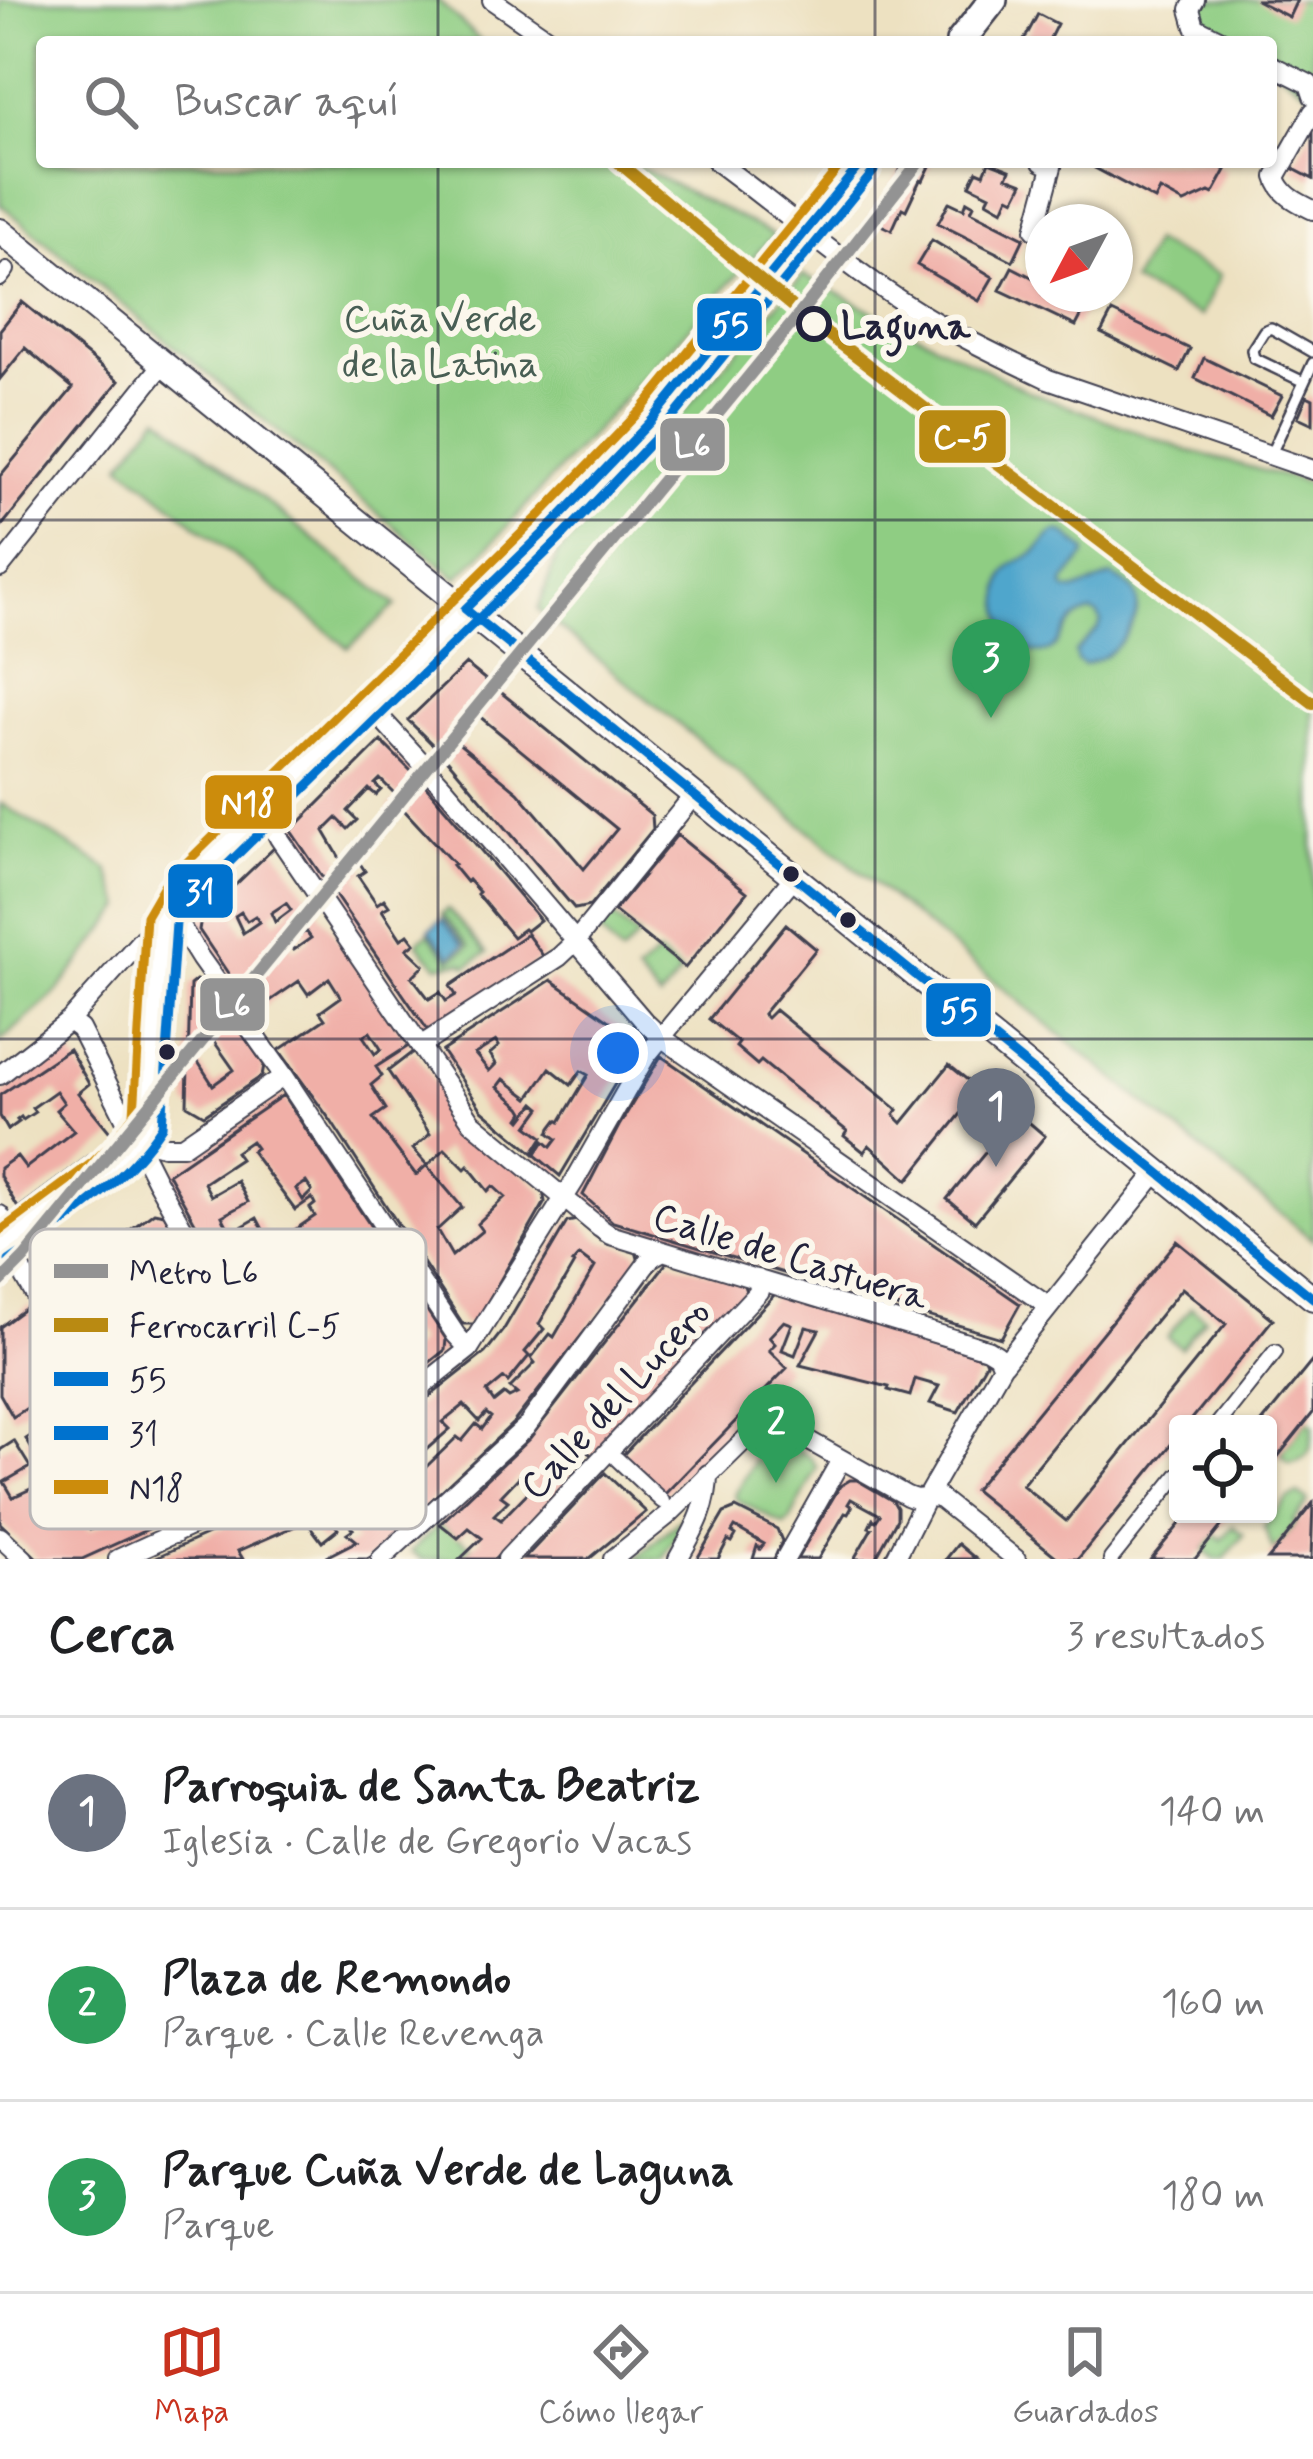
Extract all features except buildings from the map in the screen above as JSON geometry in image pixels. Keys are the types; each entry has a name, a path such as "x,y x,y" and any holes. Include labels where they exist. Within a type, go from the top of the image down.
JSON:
{"main road":[{"path":"965,36 993,0"},
{"path":"5,1246 108,1168 138,1139 149,1119 168,906 652,420 857,168"}],"street":[{"path":"492,0 545,36"},
{"path":"1195,0 1190,9 1196,27 1213,36"},
{"path":"1277,68 1309,85 1313,96"},
{"path":"1313,112 1276,177 1292,200 1313,210"},
{"path":"726,168 906,304 1013,363 1313,470"},
{"path":"1043,204 1052,168"},
{"path":"0,231 1313,1298"},
{"path":"0,568 163,364"},
{"path":"368,704 661,1037 1048,1306"},
{"path":"420,1046 559,957 694,795"},
{"name":"Calle de Castuera","path":"264,808 279,838 472,1121 610,1235 987,1349 998,1355 1001,1366"},
{"path":"426,1383 469,1349 646,1056 794,877"},
{"path":"0,1075 69,1021 168,906 386,1229"},
{"path":"69,1021 80,1029 184,1229"},
{"path":"138,1139 182,1146 284,1076"},
{"path":"895,1559 1001,1366 1157,1172"},
{"path":"0,1215 5,1246 30,1284"},
{"path":"426,1518 526,1427 651,1258 663,1251"},
{"name":"Calle del Lucero","path":"507,1559 759,1291 758,1279"},
{"path":"426,1290 469,1349"},
{"path":"1225,1415 1275,1352"},
{"path":"613,1559 668,1515 762,1423 772,1420 907,1496 938,1497 1016,1559"},
{"path":"617,1459 662,1501"},
{"path":"785,1559 841,1460"},
{"path":"678,1559 708,1497 708,1474"},
{"path":"1112,1559 1169,1486"},
{"path":"168,1529 175,1534"},
{"path":"118,1559 186,1529"},
{"path":"381,1559 414,1529"},
{"path":"0,1537 24,1559"}],"lane":[{"path":"1304,382 1254,358 1252,350 1271,328 1313,352"},
{"path":"1270,456 1313,363"}],"green space":[{"name":"Cuña Verde de la Latina","path":"0,0 437,0 476,36 36,36 36,168 641,168 774,235 457,578 0,204"},
{"path":"1195,0 1313,0 1313,96 1277,69 1277,36 1213,36 1195,27"},
{"path":"1153,242 1220,275 1201,316 1133,280"},
{"path":"803,275 1028,391 1186,450 1313,484 1313,1240 538,610 557,555"},
{"path":"159,416 396,605 348,648 121,464"},
{"path":"0,803 108,869 123,907 56,993 0,1042"},
{"path":"448,909 487,953 467,966 463,962 438,966 417,943 428,933 451,960 469,946 442,914"},
{"path":"610,915 638,937 621,955 598,930"},
{"path":"658,954 681,973 660,999 637,973"},
{"path":"1191,1307 1205,1318 1181,1348 1167,1337"},
{"path":"1308,1420 1313,1425 1309,1450 1290,1463 1282,1456 1284,1450"},
{"path":"772,1435 810,1457 817,1468 784,1525 735,1495"},
{"path":"1298,1494 1307,1504 1274,1552 1264,1527 1277,1523 1277,1511"},
{"path":"692,1509 663,1559 635,1559"},
{"path":"440,1524 472,1547 460,1559 422,1559 411,1551"},
{"path":"1233,1526 1244,1535 1224,1559 1215,1559 1203,1549 1215,1534 1222,1540"}],"water":[{"path":"1056,531 1086,551 1065,581 1067,590 1112,576 1129,587 1138,604 1123,639 1103,657 1084,665 1075,652 1098,629 1098,615 1092,612 1074,620 1055,646 1044,652 1020,646 1002,611 1006,572"},
{"path":"442,919 464,945 451,956 429,930"}],"metro line":[{"name":"L6","path":"48,1229 794,321 914,168"},
{"name":"L6","path":"0,1282 30,1251"}],"rail line":[{"name":"C-5","path":"625,168 801,314 1313,703"}],"transit line":[{"name":"N18","path":"0,1231 93,1162 134,1114 146,916 164,885 641,410 838,168"},
{"name":"55","path":"465,609 652,420 857,168"},
{"name":"31","path":"54,1229 112,1184 162,1126 176,923 188,903 563,536 663,430 874,171"},
{"name":"55","path":"465,609 1313,1298"},
{"name":"31","path":"9,1261 30,1246"}],"place":[{"name":"Laguna","path":"814,324"},
{"name":"Parque Cuña Verde de Laguna","path":"991,718"},
{"name":"Parroquia de Santa Beatriz","path":"996,1167"},
{"name":"Plaza de Remondo","path":"776,1483"}]}
